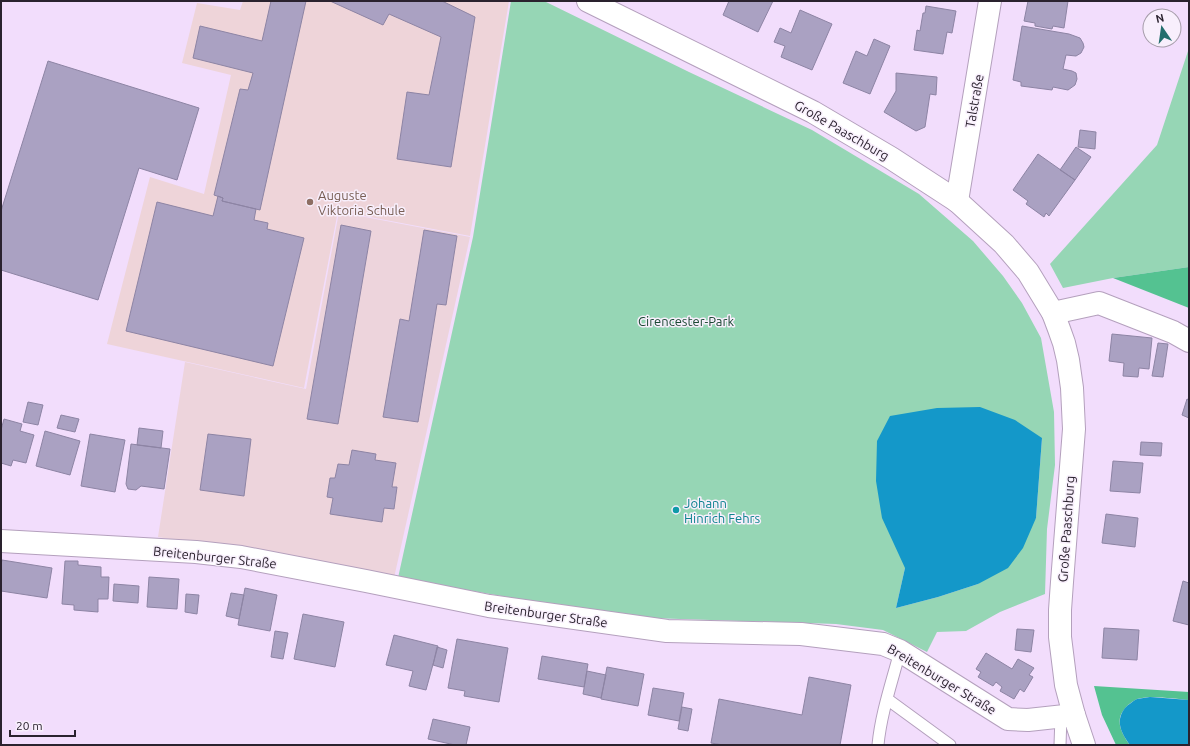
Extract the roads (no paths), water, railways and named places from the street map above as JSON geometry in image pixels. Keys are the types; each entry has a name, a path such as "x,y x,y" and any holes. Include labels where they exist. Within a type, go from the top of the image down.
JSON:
{"street":[{"name":"Große Paaschburg","path":"588,1 813,112 891,158 957,201 1004,244 1028,272 1053,313 1064,343 1072,388 1074,429 1060,617 1060,636 1066,685 1067,715 1084,745"},
{"name":"Talstraße","path":"957,201 990,1"},
{"path":"1053,313 1099,303 1173,332 1189,341"},
{"name":"Breitenburger Straße","path":"1,541 196,552 241,557 504,608 667,631 801,634 883,644 900,651 1008,719 1028,720 1067,715"}],"lane":[{"path":"878,745 887,699 900,651"},
{"path":"887,699 950,745"},
{"path":"1060,745 1067,715"}],"water":[{"path":"980,407 1015,420 1042,438 1036,518 1023,548 1008,568 978,584 938,597 896,608 905,568 882,518 876,481 877,441 890,416 937,408"},
{"path":"1150,697 1189,700 1189,745 1130,745 1120,727 1120,718 1122,713 1125,708 1135,700"}],"place":[{"name":"Auguste Viktoria Schule","path":"310,202"},
{"name":"Johann Hinrich Fehrs","path":"676,510"}],"park label":[{"name":"Cirencester-Park","path":"686,321"}]}
